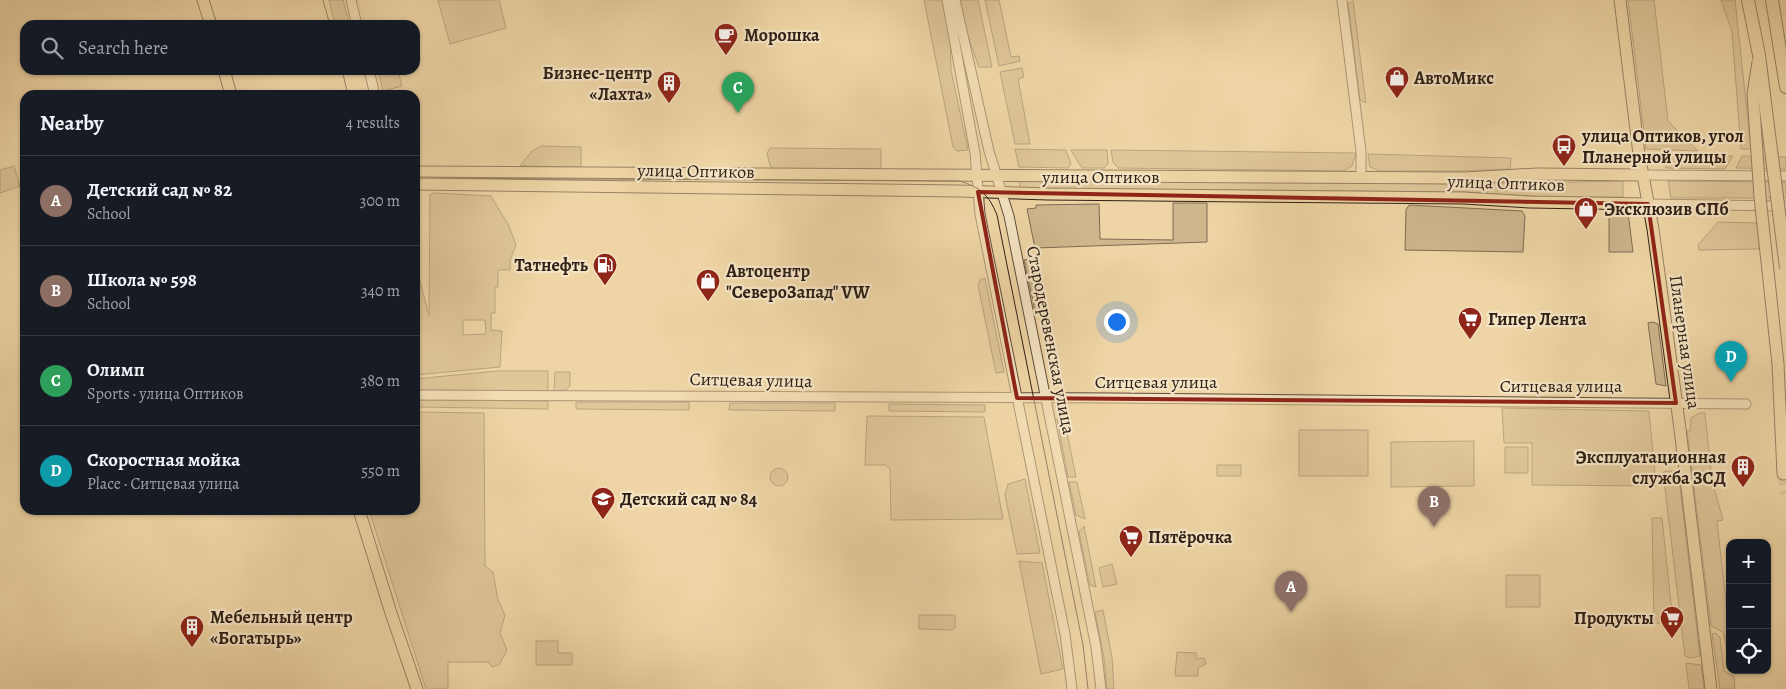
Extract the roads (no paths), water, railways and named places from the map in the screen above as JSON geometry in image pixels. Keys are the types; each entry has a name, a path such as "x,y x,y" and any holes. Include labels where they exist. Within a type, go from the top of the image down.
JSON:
{"highway":[{"path":"1748,0 1759,55 1786,268"},
{"path":"1772,0 1786,88"}],"main road":[{"path":"203,0 209,20"},
{"name":"Планерная улица","path":"1620,0 1642,175 1648,204 1676,403 1711,689"},
{"path":"1759,55 1753,94 1760,197 1778,364 1783,474"},
{"path":"225,75 230,90"},
{"name":"улица Оптиков","path":"420,172 1361,178 1465,178 1537,174 1642,175"},
{"name":"улица Оптиков","path":"420,184 1419,198 1648,204"},
{"path":"361,515 408,668 417,689"},
{"path":"408,668 411,689"}],"street":[{"path":"351,0 356,20"},
{"path":"947,0 975,153 980,214 1065,634 1072,689"},
{"name":"Стародеревенская улица","path":"955,0 989,151 1009,216 1096,647 1101,689"},
{"path":"1342,0 1361,151 1361,178"},
{"path":"370,75 374,90"},
{"name":"улица Оптиков","path":"1642,175 1786,176"},
{"name":"улица Оптиков","path":"1648,204 1786,206"},
{"name":"Ситцевая улица","path":"420,395 1746,404"}],"tunnel":[{"path":"1783,474 1786,494"}],"tram line":[{"path":"323,0 329,20"},
{"path":"343,75 347,90"},
{"path":"420,177 959,181 978,189 991,202 997,215 1083,645 1088,689"}],"place":[{"name":"Морошка","path":"726,56"},
{"name":"АвтоМикс","path":"1397,99"},
{"name":"Бизнес-центр «Лахта»","path":"669,104"},
{"name":"Олимп","path":"738,113"},
{"name":"улица Оптиков, угол Планерной улицы","path":"1564,167"},
{"name":"Эксклюзив СПб","path":"1586,230"},
{"name":"Татнефть","path":"605,286"},
{"name":"Автоцентр \"СевероЗапад\" VW","path":"708,302"},
{"name":"Гипер Лента","path":"1470,340"},
{"name":"Скоростная мойка","path":"1731,382"},
{"name":"Эксплуатационная служба ЗСД","path":"1743,488"},
{"name":"Детский сад № 84","path":"603,520"},
{"name":"Школа № 598","path":"1434,527"},
{"name":"Пятёрочка","path":"1131,558"},
{"name":"Детский сад № 82","path":"1291,612"},
{"name":"Продукты","path":"1672,639"},
{"name":"Мебельный центр «Богатырь»","path":"192,648"}]}
